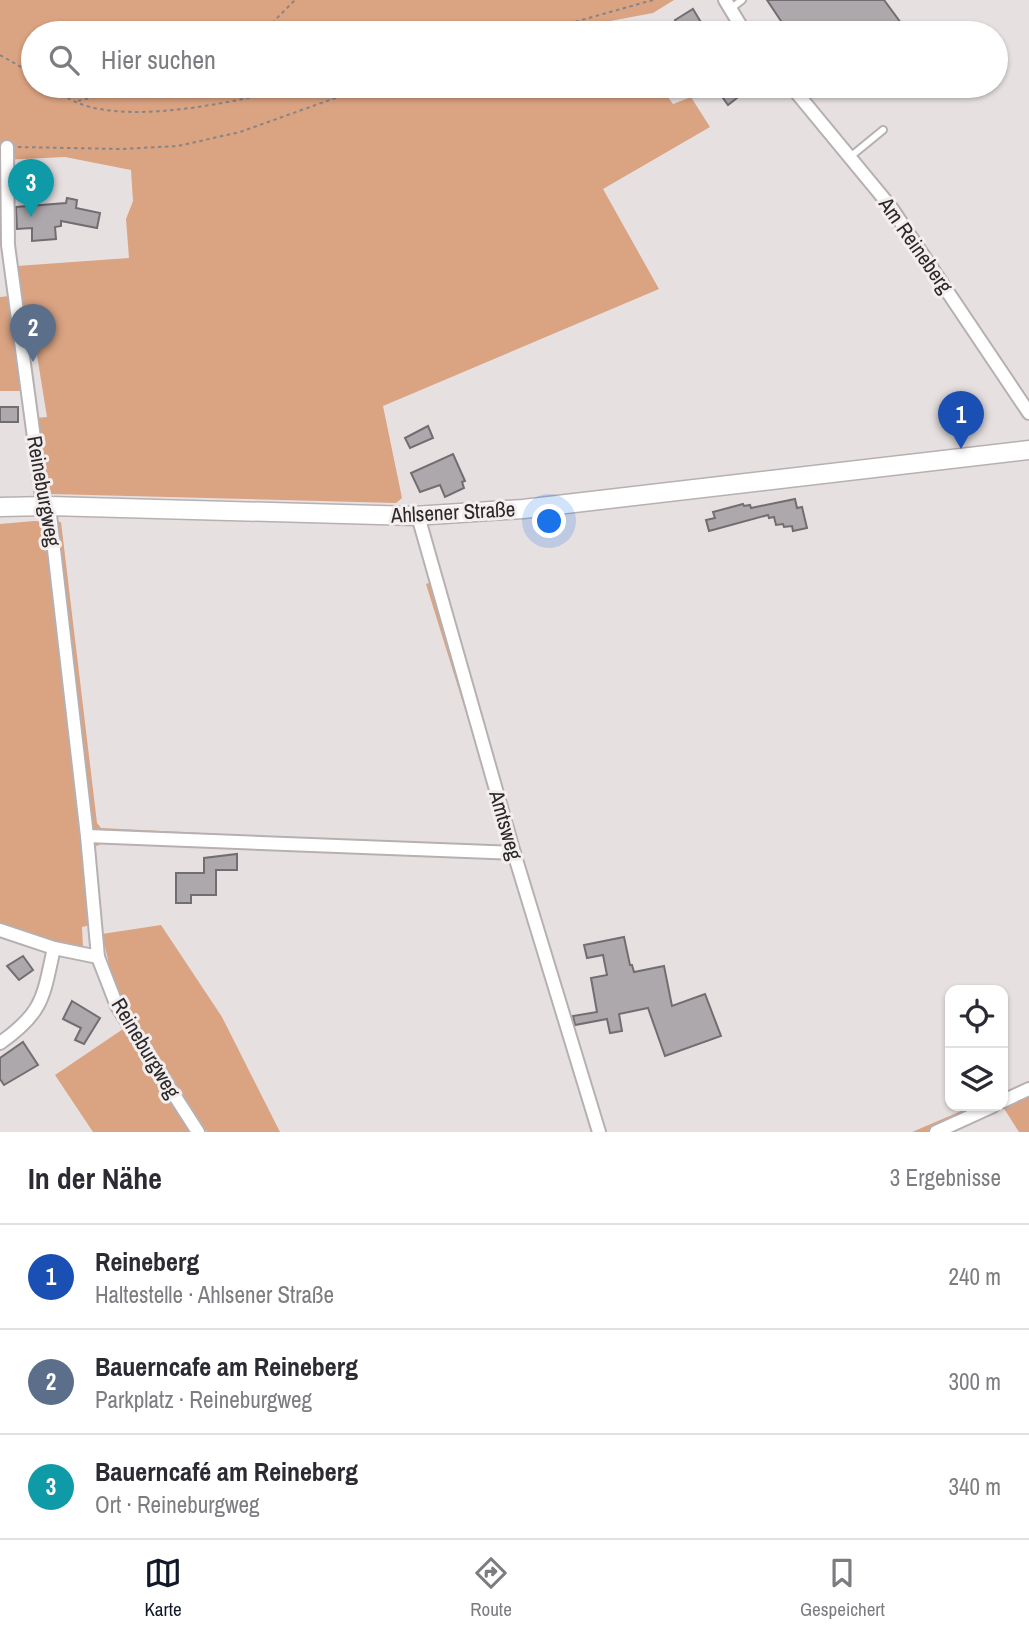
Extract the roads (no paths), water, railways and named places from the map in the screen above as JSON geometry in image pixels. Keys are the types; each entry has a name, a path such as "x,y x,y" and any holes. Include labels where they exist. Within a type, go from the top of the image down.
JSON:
{"main road":[{"name":"Ahlsener Straße","path":"0,507 418,516 523,509 1029,450"}],"street":[{"path":"727,5 737,21"},
{"name":"Am Reineberg","path":"801,98 890,206 1029,413"},
{"name":"Reineburgweg","path":"7,147 8,245 42,497 49,506 87,836 98,957 117,1006 198,1132"},
{"name":"Amtsweg","path":"418,516 514,853 599,1132"},
{"path":"87,836 514,853"},
{"path":"0,930 54,948 98,957"},
{"path":"0,1042 32,1016 41,1003 54,948"},
{"path":"1008,1099 1029,1089"},
{"path":"936,1132 982,1111"}],"lane":[{"path":"727,5 742,0"},
{"path":"850,156 883,130"}],"place":[{"name":"Bauerncafé am Reineberg","path":"31,217"},
{"name":"Bauerncafe am Reineberg","path":"33,362"},
{"name":"Reineberg","path":"961,449"}]}
